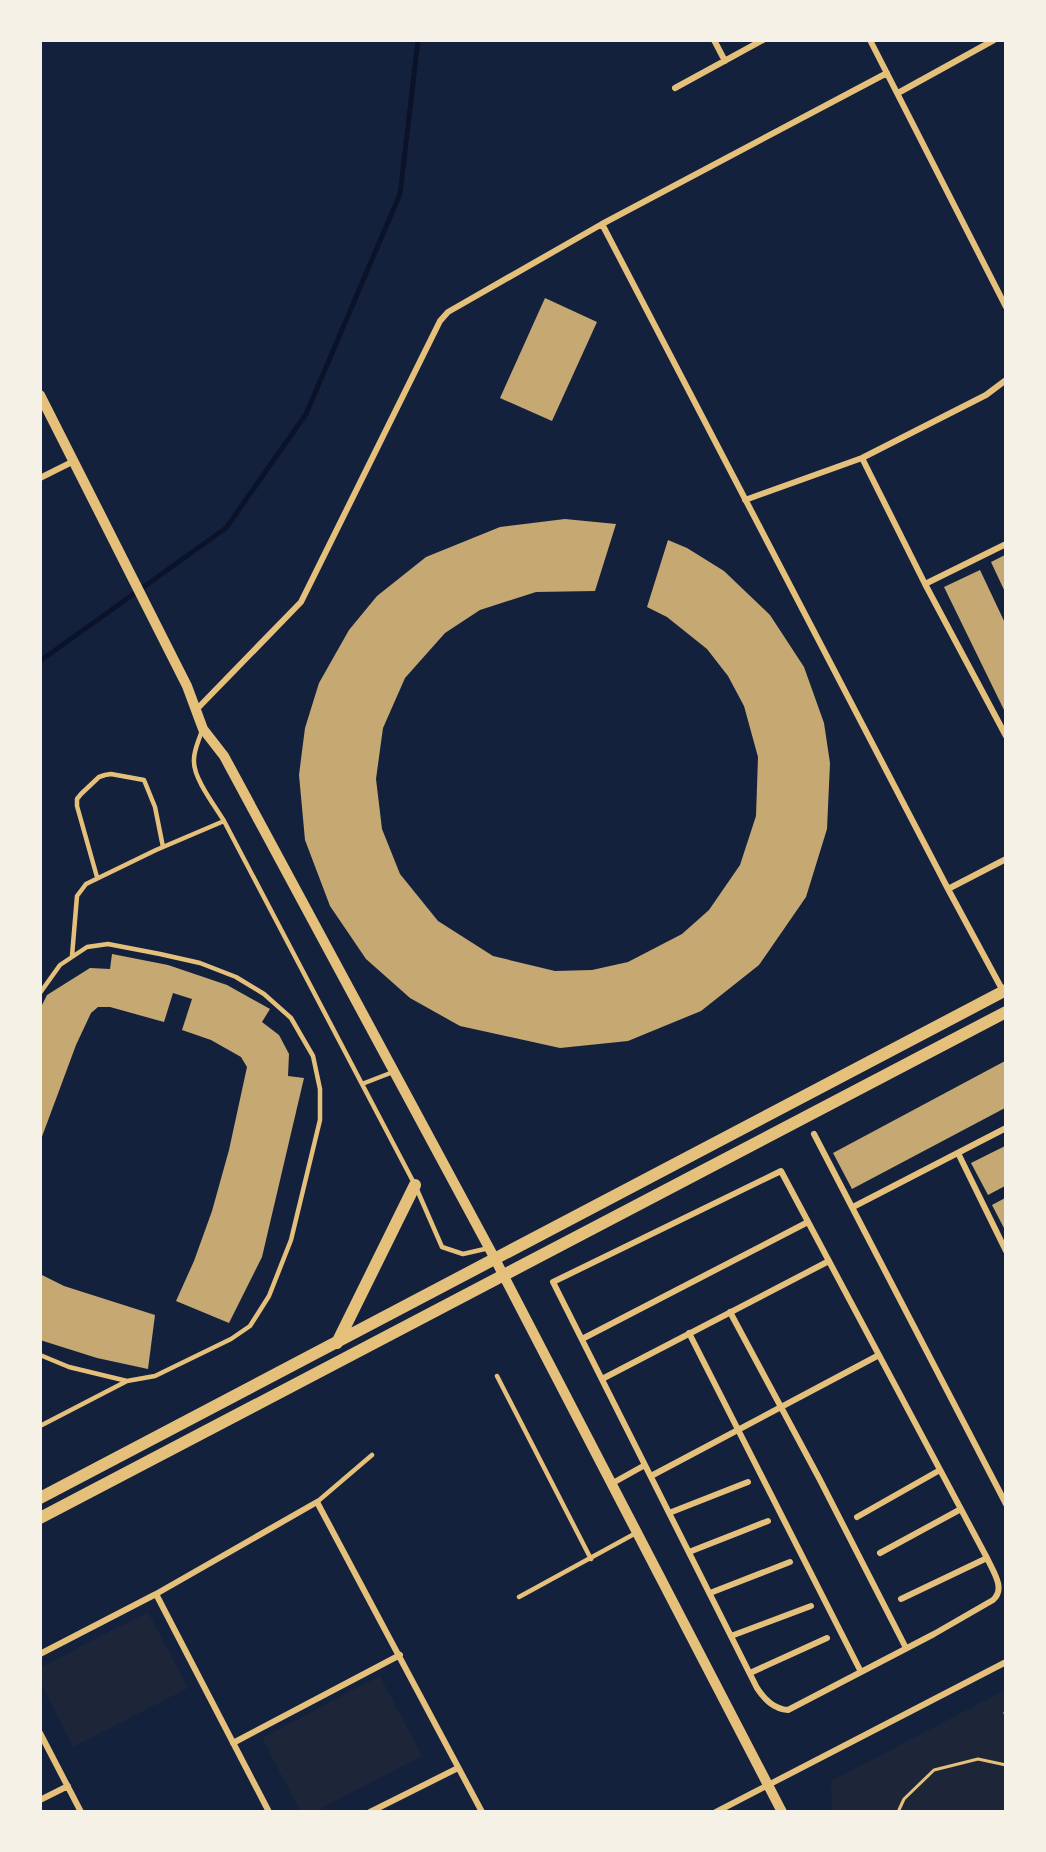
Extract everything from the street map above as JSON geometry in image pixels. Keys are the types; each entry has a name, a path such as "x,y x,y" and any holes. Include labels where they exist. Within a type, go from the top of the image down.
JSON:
{"main road":[{"path":"40,1498 1004,990"},
{"path":"40,1518 1005,1012"},
{"path":"337,1343 416,1185"}],"street":[{"path":"714,40 725,61"},
{"path":"675,88 763,40"},
{"path":"870,40 1005,307"},
{"path":"898,93 994,40"},
{"path":"196,711 301,602 440,321 458,305 602,224 887,74"},
{"path":"602,224 948,889 1004,990"},
{"path":"745,500 862,458 986,395 1005,380"},
{"path":"40,395 187,686 203,729 224,756 395,1071 782,1812"},
{"path":"862,458 1005,736"},
{"path":"40,478 74,461"},
{"path":"925,584 1005,544"},
{"path":"948,889 1005,859"},
{"path":"853,1207 1005,1128"},
{"path":"814,1134 1005,1504"},
{"path":"958,1153 1005,1250"},
{"path":"781,1171 808,1222 987,1558 999,1589 998,1596 934,1634 788,1710 774,1706 762,1696 552,1282 781,1171"},
{"path":"582,1339 808,1222"},
{"path":"602,1378 829,1261"},
{"path":"730,1312 906,1648"},
{"path":"688,1333 861,1672"},
{"path":"651,1476 879,1355"},
{"path":"610,1484 645,1465"},
{"path":"857,1517 940,1470"},
{"path":"669,1513 748,1482"},
{"path":"40,1654 156,1594 318,1502 482,1812"},
{"path":"880,1553 961,1509"},
{"path":"689,1552 768,1521"},
{"path":"901,1599 987,1558"},
{"path":"710,1593 790,1562"},
{"path":"156,1594 269,1812"},
{"path":"731,1636 811,1606"},
{"path":"750,1673 827,1638"},
{"path":"233,1743 400,1655"},
{"path":"716,1812 1005,1662"},
{"path":"40,1733 81,1812"},
{"path":"370,1812 458,1768"},
{"path":"40,1800 68,1786"}],"lane":[{"path":"203,729 193,764 197,775 224,821 416,1185 442,1247 463,1254 489,1248"},
{"path":"97,877 77,799 99,777 111,774 144,780 155,807 163,847"},
{"path":"72,956 77,896 86,884 224,821"},
{"path":"40,993 60,965 87,947 108,944 200,963 236,977 264,994 291,1018 313,1056 320,1089 320,1120 291,1240 269,1296 250,1326 231,1339 155,1376 127,1381 40,1426"},
{"path":"362,1084 395,1071"},
{"path":"40,1355 69,1366 127,1381"},
{"path":"497,1376 591,1559"},
{"path":"318,1502 372,1455"},
{"path":"519,1597 636,1533"}],"path":[{"path":"898,1812 904,1799 934,1770 978,1759 1005,1765"}],"shaded area":[{"path":"148,1612 188,1688 73,1747 41,1684 41,1667"},
{"path":"380,1676 422,1756 316,1811 300,1811 262,1738"},
{"path":"1005,1690 1005,1811 832,1811 831,1781"}],"building":[{"path":"545,298 597,322 552,421 500,398"},
{"path":"565,519 616,524 595,591 536,592 480,610 445,633 405,678 383,728 376,779 382,829 400,874 438,921 493,956 555,971 592,970 628,962 682,934 709,910 740,865 756,816 758,757 744,706 728,676 707,649 667,617 647,607 668,540 687,548 724,571 770,615 804,667 824,723 830,763 827,829 806,897 759,965 701,1011 628,1041 560,1048 460,1026 410,998 366,959 330,906 305,840 299,775 305,728 319,683 349,630 377,596 426,557 500,527"},
{"path":"1005,555 1005,592 991,562"},
{"path":"980,570 1005,623 1005,712 944,587"},
{"path":"112,954 168,965 227,985 270,1009 262,1022 279,1035 289,1054 288,1076 304,1078 262,1257 229,1323 176,1301 194,1261 212,1211 229,1150 247,1067 241,1057 211,1040 182,1030 192,999 173,993 164,1022 110,1007 98,1007 91,1013 76,1045 40,1142 40,1009 47,995 90,968 110,969"},
{"path":"1005,1061 1005,1108 852,1189 833,1153"},
{"path":"1005,1146 1005,1186 988,1195 971,1163"},
{"path":"1005,1198 1005,1230 992,1205"},
{"path":"40,1274 64,1286 155,1315 148,1369 97,1358 40,1340"}],"waterway":[{"path":"40,661 226,528 306,414 400,194 418,40"}]}
